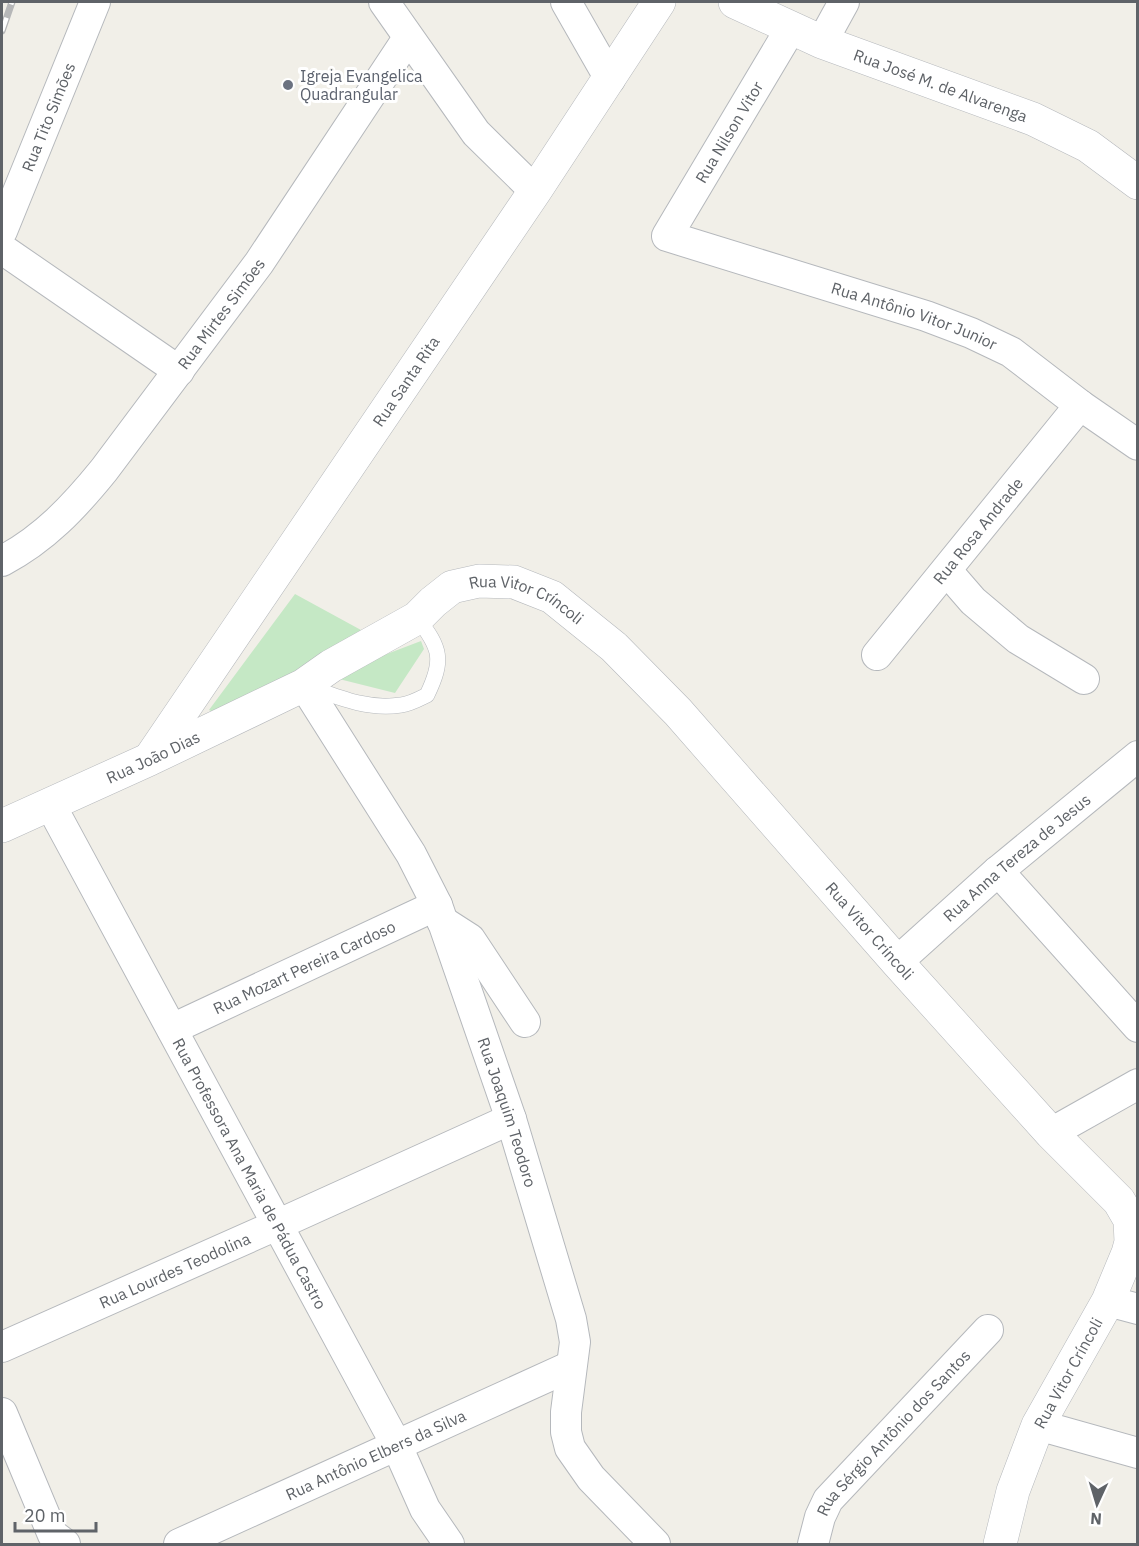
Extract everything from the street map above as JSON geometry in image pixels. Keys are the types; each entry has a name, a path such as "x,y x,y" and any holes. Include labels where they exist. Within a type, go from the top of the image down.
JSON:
{"street":[{"name":"Rua Tito Simões","path":"2,231 95,2"},
{"path":"384,2 476,133 535,191"},
{"path":"566,2 610,79"},
{"name":"Rua Santa Rita","path":"150,759 535,191 659,2"},
{"name":"Rua José M. de Alvarenga","path":"735,2 822,42 1034,119 1088,146 1137,183"},
{"path":"822,42 844,2"},
{"name":"Rua Nilson Vitor","path":"667,236 791,28"},
{"name":"Rua Mirtes Simões","path":"2,561 54,526 81,500 260,263 408,38"},
{"name":"Rua Antônio Vitor Junior","path":"667,236 926,316 971,333 1011,352 1080,405 1136,442"},
{"path":"2,249 178,371"},
{"name":"Rua Rosa Andrade","path":"877,655 1080,405"},
{"path":"947,571 974,601 1018,639 1084,679"},
{"name":"Rua Vitor Críncoli","path":"304,685 331,666 417,618 432,602 452,587 479,581 514,582 552,597 614,647 678,712 897,962 1051,1133 1119,1201 1130,1220 1131,1242 1123,1305 1038,1425 1013,1491 1000,1545"},
{"name":"Rua João Dias","path":"2,826 150,759 304,685"},
{"name":"Rua Joaquim Teodoro","path":"304,685 411,854 439,913 511,1119 571,1319 574,1342 566,1422 570,1448 591,1478 655,1545"},
{"name":"Rua Anna Tereza de Jesus","path":"897,962 998,871 1136,760"},
{"name":"Rua Professora Ana Maria de Pádua Castro","path":"50,804 279,1224 397,1446 425,1509 449,1545"},
{"path":"998,871 1137,1027"},
{"path":"439,913 475,944 525,1022"},
{"name":"Rua Mozart Pereira Cardoso","path":"172,1029 439,913"},
{"path":"1051,1133 1137,1084"},
{"name":"Rua Lourdes Teodolina","path":"2,1347 511,1119"},
{"name":"Rua Sérgio Antônio dos Santos","path":"813,1545 820,1516 828,1500 988,1330"},
{"name":"Rua Antônio Elbers da Silva","path":"179,1545 571,1366"},
{"path":"2,1413 59,1540"},
{"path":"1038,1425 1137,1453"}],"lane":[{"path":"304,685 352,703 381,706 402,705 427,695 436,677 438,657 432,637 417,618"}],"green space":[{"path":"295,594 361,630 332,654 223,717 209,710"},
{"path":"421,641 424,649 395,693 339,679 337,673"}],"railway":[{"path":"2,31 12,2"}],"place":[{"name":"Igreja Evangelica Quadrangular","path":"288,85"}]}
